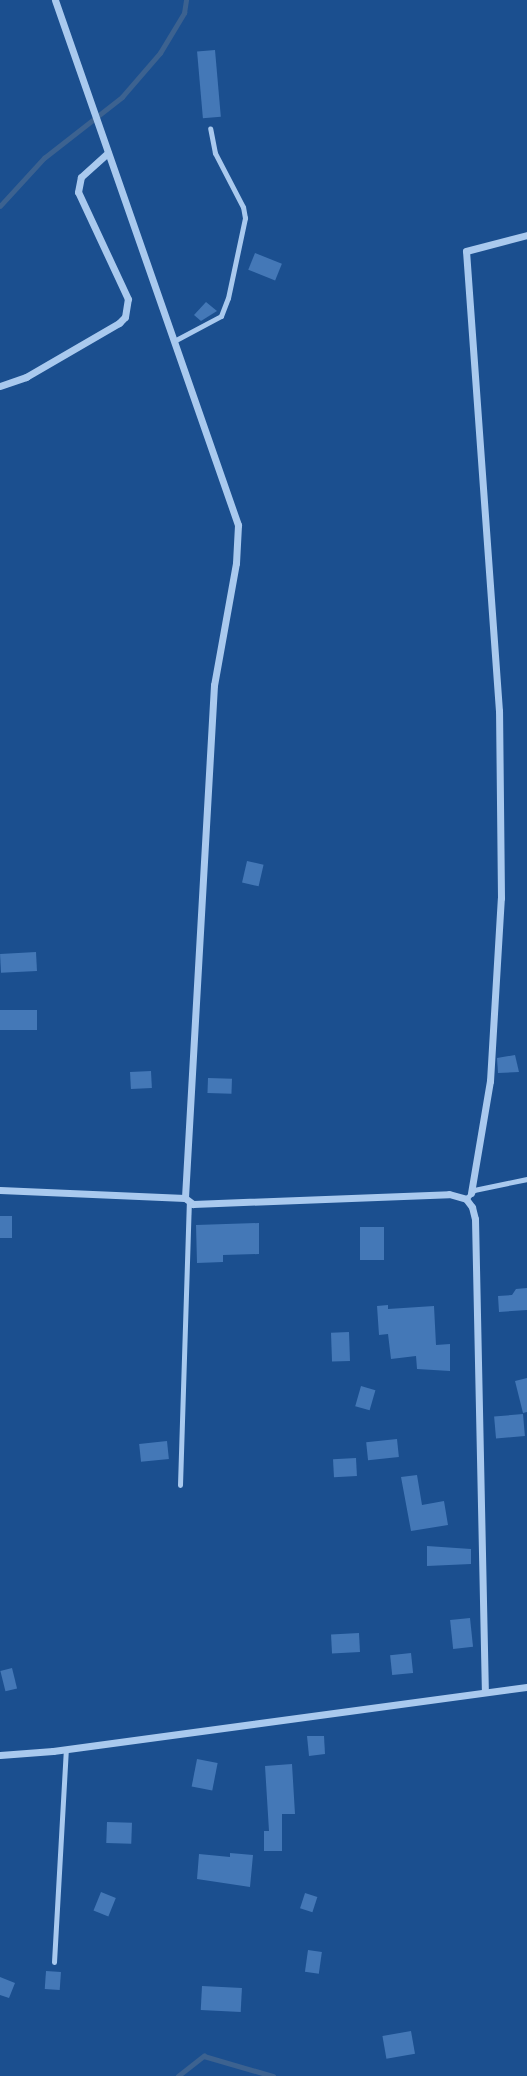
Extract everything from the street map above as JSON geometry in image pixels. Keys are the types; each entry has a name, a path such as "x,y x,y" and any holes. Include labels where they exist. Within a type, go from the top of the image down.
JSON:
{"street":[{"path":"55,0 234,511 239,536 214,685 187,1200"},
{"path":"0,386 26,377 125,317 128,299 78,192 81,177 108,153"},
{"path":"485,1692 475,1219 469,1196 490,1081 501,884 499,711 467,251 527,235"},
{"path":"0,1189 187,1200 449,1194 469,1196"},
{"path":"0,1755 66,1749 527,1687"}],"lane":[{"path":"174,341 221,316 228,298 245,218 244,209 215,153 210,128"},
{"path":"469,1196 527,1179"},
{"path":"180,1485 187,1200"},
{"path":"54,1962 66,1749"}],"building":[{"path":"215,50 221,117 203,118 197,52"},
{"path":"255,253 282,264 275,281 248,270"},
{"path":"206,302 217,311 201,321 194,315"},
{"path":"247,861 264,865 259,886 242,882"},
{"path":"36,952 37,971 1,973 0,954"},
{"path":"0,1010 37,1010 37,1030 0,1030"},
{"path":"515,1055 519,1072 498,1073 497,1058"},
{"path":"151,1071 152,1088 131,1089 130,1072"},
{"path":"208,1078 232,1079 231,1094 207,1093"},
{"path":"0,1216 12,1216 12,1238 0,1238"},
{"path":"259,1223 259,1254 223,1255 223,1262 197,1263 196,1225"},
{"path":"360,1227 384,1227 384,1260 360,1260"},
{"path":"527,1288 527,1310 499,1312 498,1296 512,1295 516,1289"},
{"path":"388,1305 388,1309 434,1306 436,1345 450,1344 450,1371 417,1369 416,1356 391,1359 388,1334 379,1335 377,1306"},
{"path":"349,1332 350,1361 332,1362 331,1333"},
{"path":"527,1378 527,1412 523,1413 515,1381"},
{"path":"361,1386 375,1390 370,1410 355,1406"},
{"path":"523,1414 525,1436 496,1438 494,1417"},
{"path":"397,1439 399,1457 368,1460 366,1442"},
{"path":"167,1441 169,1459 141,1462 139,1444"},
{"path":"356,1458 357,1476 334,1477 333,1459"},
{"path":"417,1475 422,1505 444,1501 448,1525 411,1531 401,1477"},
{"path":"427,1546 471,1549 471,1564 427,1566"},
{"path":"470,1618 473,1647 453,1649 450,1620"},
{"path":"359,1633 360,1652 332,1653 331,1634"},
{"path":"411,1653 413,1673 392,1675 390,1655"},
{"path":"12,1668 17,1688 5,1691 0,1671"},
{"path":"307,1736 324,1736 325,1754 309,1756"},
{"path":"197,1759 218,1763 212,1790 192,1786"},
{"path":"292,1764 295,1814 282,1814 282,1851 264,1851 264,1831 269,1831 265,1766"},
{"path":"107,1822 132,1823 131,1844 106,1843"},
{"path":"230,1853 253,1855 250,1887 197,1879 199,1854 230,1857"},
{"path":"101,1892 116,1898 108,1917 94,1911"},
{"path":"305,1893 317,1897 312,1912 300,1908"},
{"path":"308,1950 322,1952 319,1974 305,1972"},
{"path":"46,1971 61,1972 60,1990 45,1989"},
{"path":"0,1977 15,1983 9,1998 0,1995"},
{"path":"202,1986 242,1988 241,2012 201,2010"},
{"path":"411,2031 415,2054 386,2059 382,2036"}],"waterway":[{"path":"0,206 44,158 122,97 160,53 184,13 186,0"},
{"path":"178,2076 204,2056 273,2076"}]}
